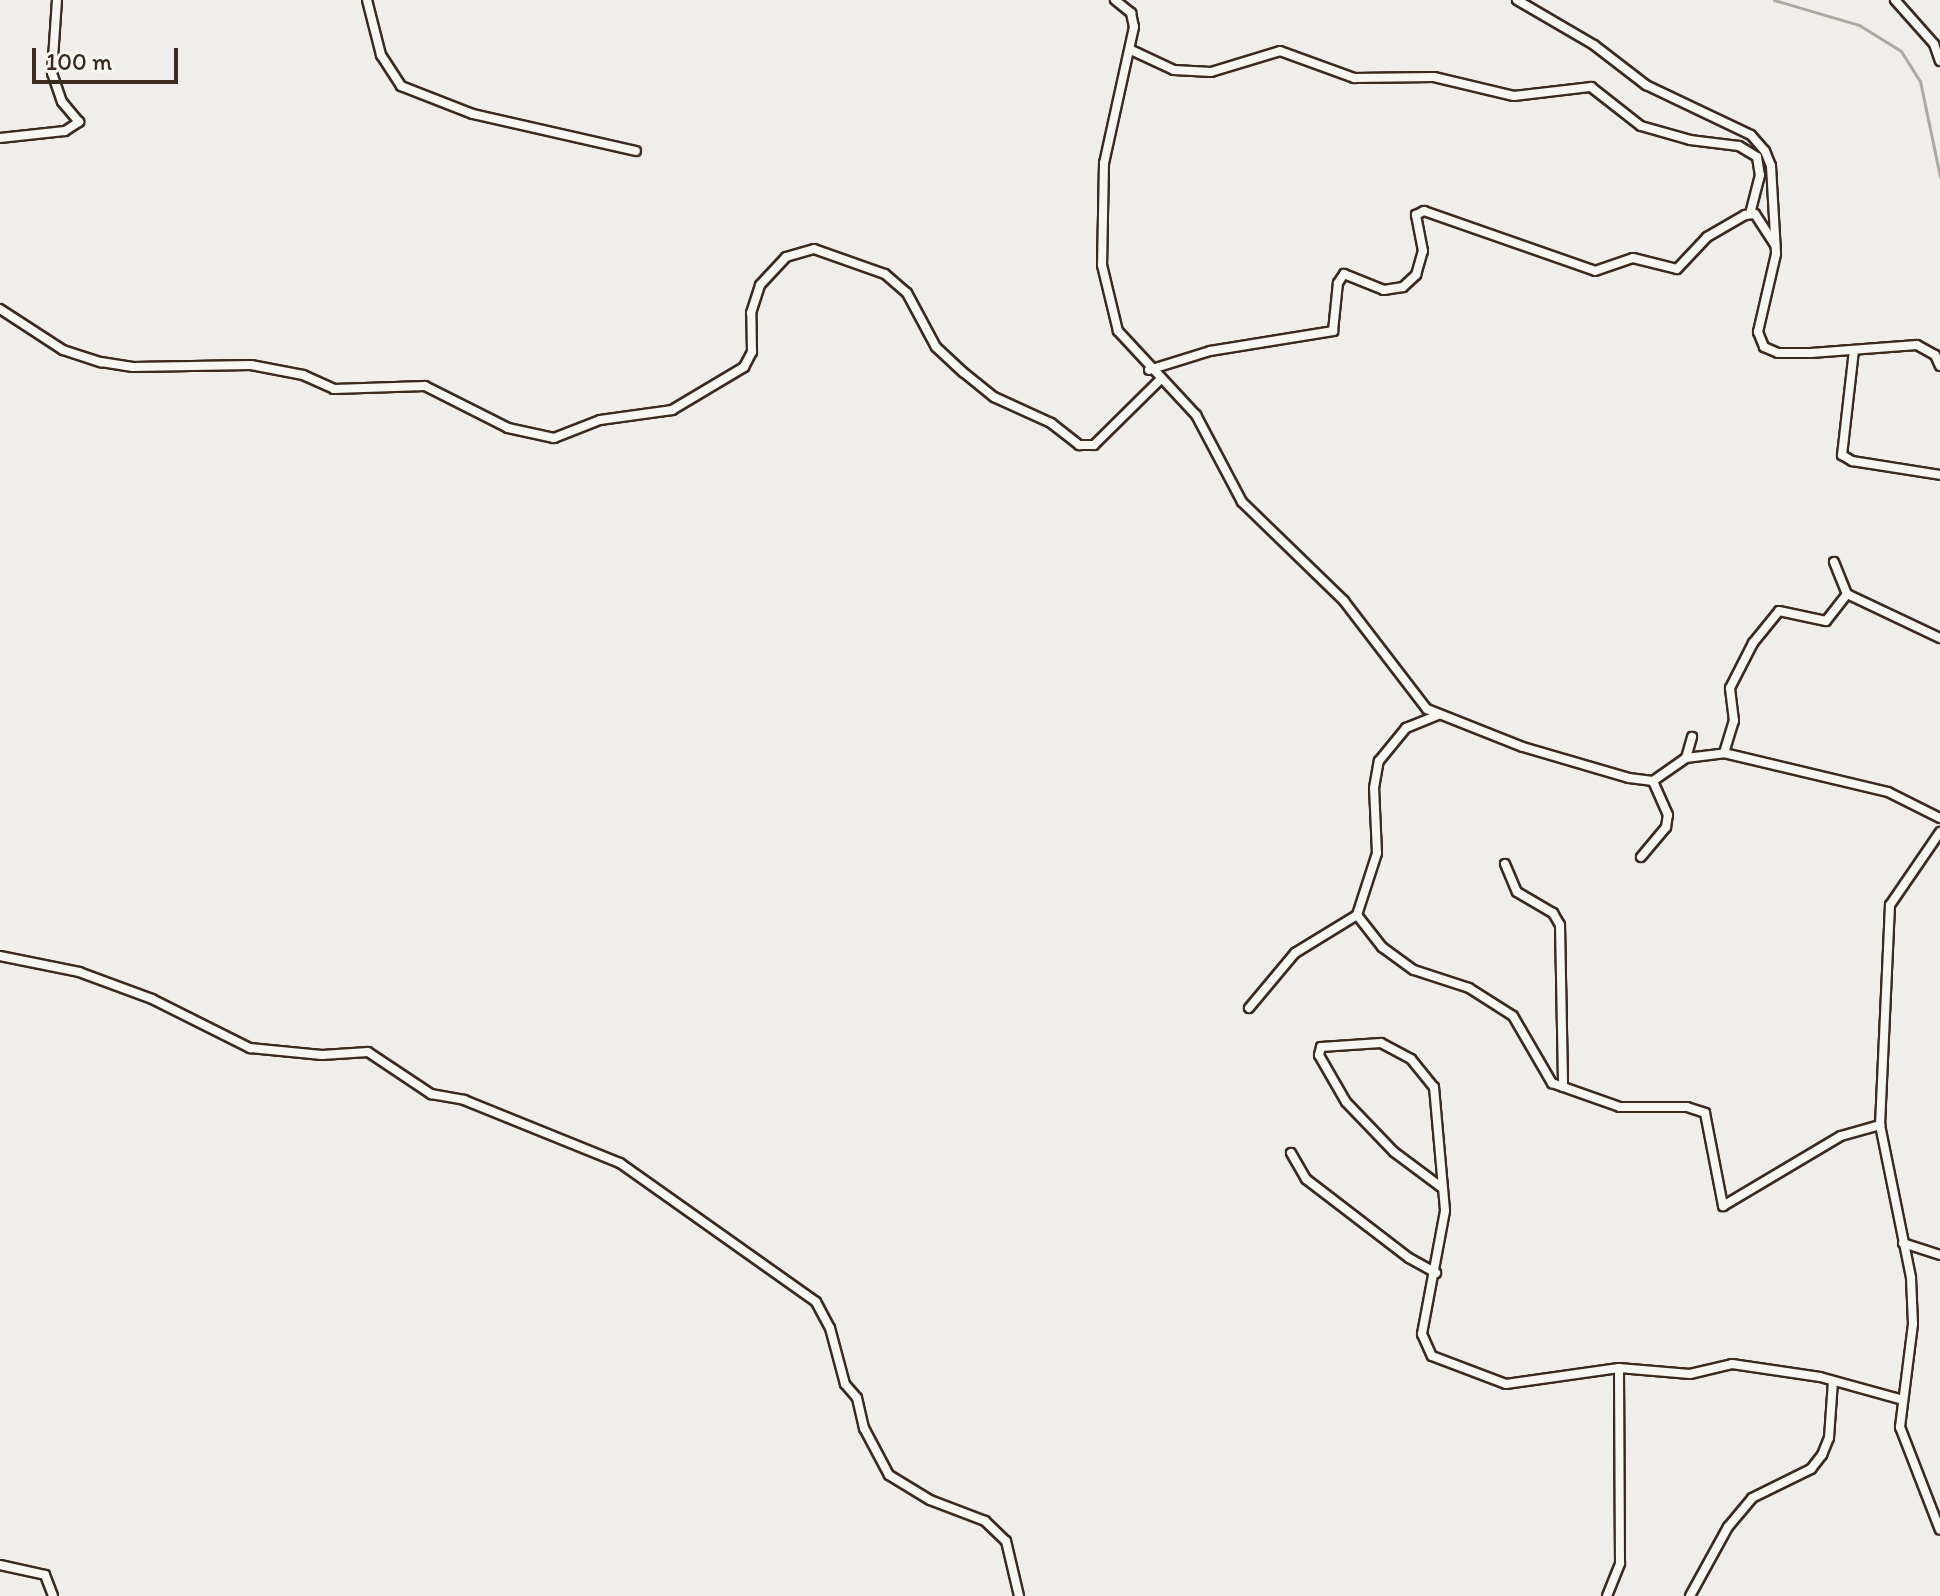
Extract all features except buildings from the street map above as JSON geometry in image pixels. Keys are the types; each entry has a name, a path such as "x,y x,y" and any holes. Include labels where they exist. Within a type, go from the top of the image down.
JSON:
{"street":[{"path":"0,138 65,131 79,122 62,102 52,73 57,0"},
{"path":"367,0 381,55 401,86 473,114 636,151"},
{"path":"1115,0 1131,13 1131,50 1104,163 1102,265 1118,331 1149,370 1196,415 1242,502 1334,590 1412,692 1438,715 1523,747 1653,781 1686,758 1724,753 1888,792 1940,818"},
{"path":"1517,0 1594,45 1646,85 1751,135 1771,166 1775,245 1758,332 1764,347 1778,353 1917,345 1935,355 1940,366"},
{"path":"1895,0 1934,44 1940,61"},
{"path":"1131,50 1174,70 1211,72 1280,51 1354,78 1434,77 1514,96 1591,87 1647,128 1690,140 1739,146 1757,157 1760,175 1750,214 1707,237 1677,269 1633,258 1595,271 1424,211 1416,215 1423,251 1416,275 1403,287 1384,290 1344,274 1338,283 1333,331 1210,351 1149,370"},
{"path":"1750,214 1775,245"},
{"path":"0,309 63,350 101,362 133,367 251,365 303,375 334,389 425,386 508,428 554,438 614,417 672,410 744,367 752,352 751,313 760,285 786,257 814,249 885,274 907,293 936,347 963,372 994,397 1051,423 1079,445 1094,445 1160,380"},
{"path":"1935,355 1940,346"},
{"path":"1854,350 1842,455 1852,461 1940,475"},
{"path":"1834,562 1847,594 1940,638"},
{"path":"1724,753 1734,721 1730,688 1753,643 1779,611 1826,621 1847,594"},
{"path":"1249,1008 1295,953 1357,915 1377,853 1374,788 1379,761 1406,728 1438,715"},
{"path":"1686,758 1692,737"},
{"path":"1641,857 1666,827 1668,815 1653,781"},
{"path":"1940,832 1890,905 1880,1125 1903,1243 1913,1324 1900,1399 1903,1445 1940,1530"},
{"path":"1505,864 1517,892 1553,913 1560,925 1563,1087"},
{"path":"1357,915 1382,947 1414,970 1469,988 1513,1016 1552,1083 1620,1107 1687,1107 1705,1113 1723,1206 1841,1136 1880,1125"},
{"path":"0,956 32,959 90,976 152,999 250,1048 322,1055 368,1052 431,1094 464,1100 620,1163 816,1302 830,1328 845,1384 857,1398 864,1428 889,1475 995,1531 1006,1541 1019,1596"},
{"path":"1441,1187 1394,1152 1346,1102 1319,1055 1321,1047 1381,1043 1411,1059 1434,1087 1445,1211 1436,1273 1422,1334 1432,1356 1506,1384 1619,1368 1690,1374 1732,1364 1760,1366 1833,1381 1900,1399"},
{"path":"1291,1153 1306,1179 1409,1258 1436,1273"},
{"path":"1903,1243 1940,1255"},
{"path":"1607,1596 1620,1563 1619,1368"},
{"path":"1690,1596 1728,1527 1752,1498 1811,1469 1822,1455 1829,1438 1833,1381"},
{"path":"0,1565 45,1575 53,1596"}],"waterway":[{"path":"1774,0 1859,25 1901,51 1920,81 1940,177"}]}
